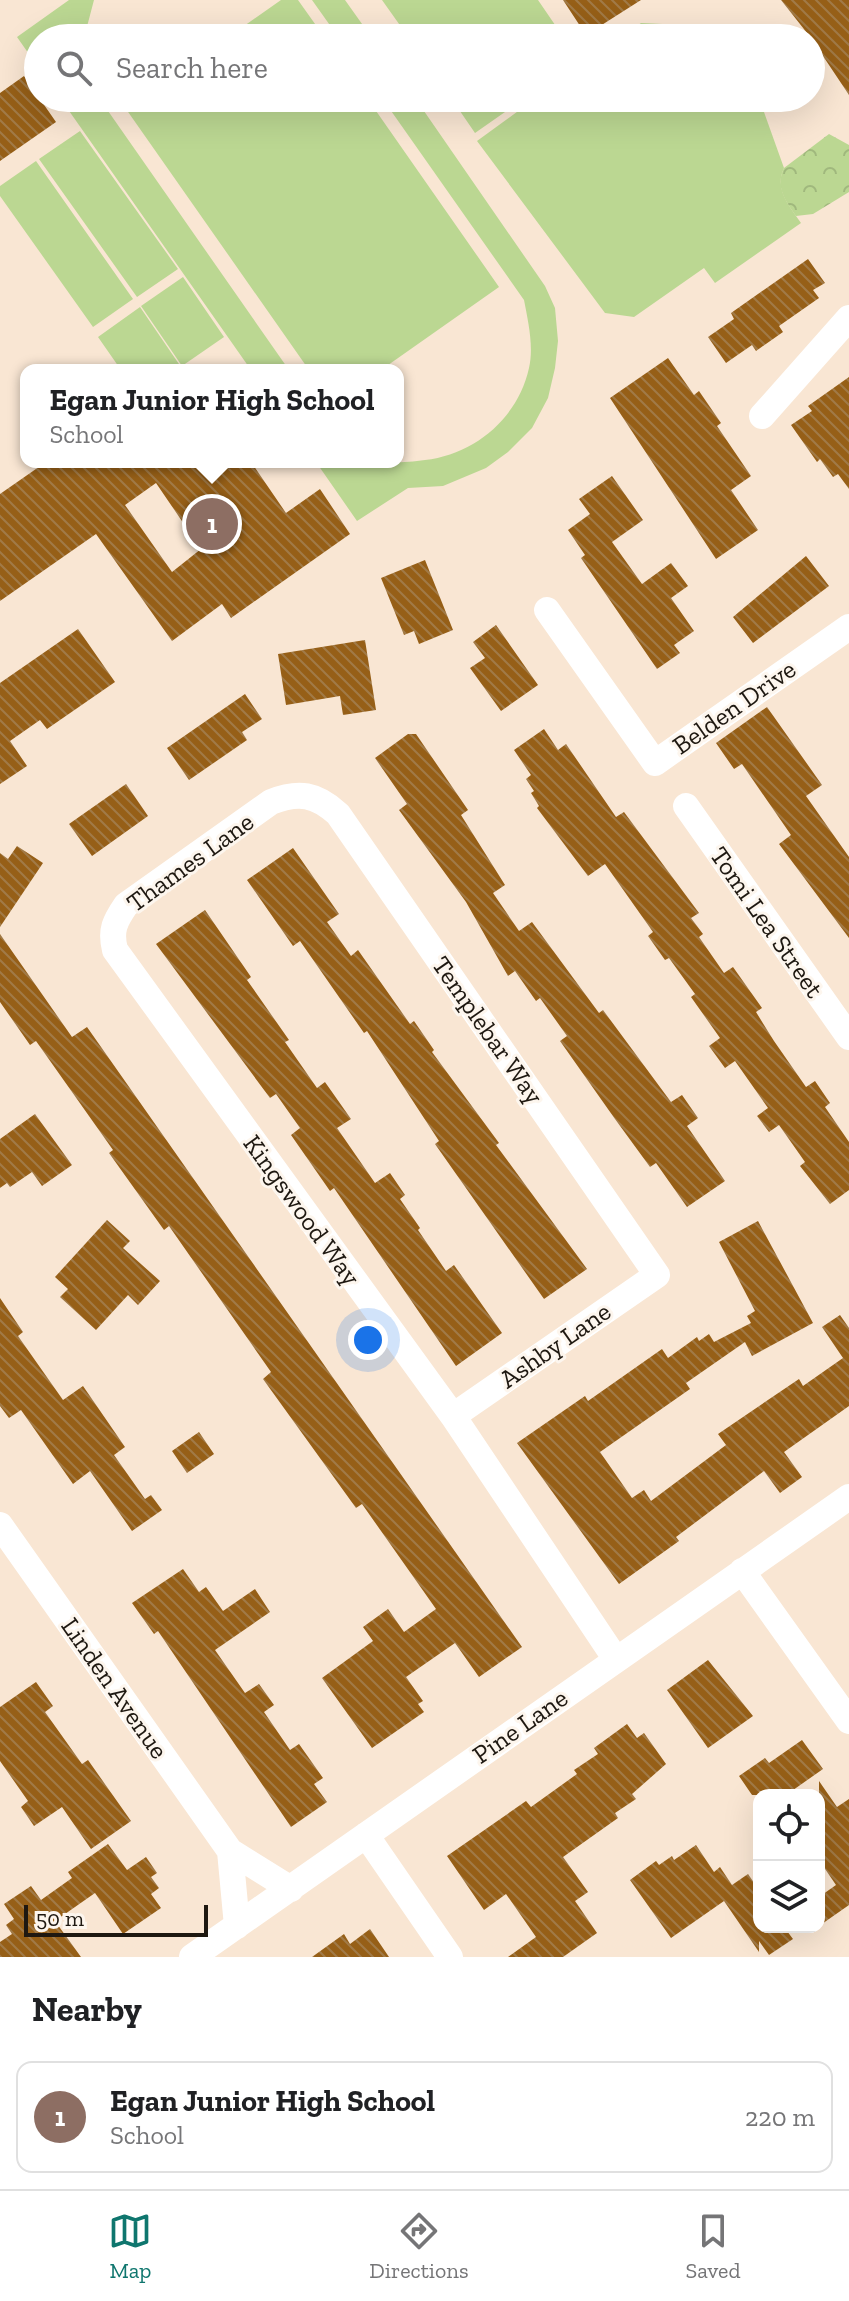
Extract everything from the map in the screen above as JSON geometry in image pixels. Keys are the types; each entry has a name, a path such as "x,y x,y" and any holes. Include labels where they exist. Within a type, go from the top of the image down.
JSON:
{"street":[{"path":"762,416 849,318"},
{"name":"Belden Drive","path":"547,610 655,763 849,627"},
{"name":"Thames Lane","path":"121,963 111,935 115,921 126,905 271,802 291,794 310,795"},
{"name":"Templebar Way","path":"310,795 338,814 657,1275"},
{"name":"Tomi Lea Street","path":"686,806 849,1037"},
{"name":"Kingswood Way","path":"121,963 453,1416 615,1658"},
{"name":"Ashby Lane","path":"453,1416 657,1275"},
{"name":"Pine Lane","path":"192,1957 849,1497"},
{"name":"Linden Avenue","path":"0,1525 230,1851 291,1889"},
{"path":"742,1571 849,1721"},
{"path":"366,1835 450,1957"},
{"path":"230,1851 231,1891 237,1926"}],"green space":[{"path":"69,0 94,0 88,24 35,24"},
{"path":"281,0 298,0 315,24 247,24"},
{"path":"312,0 345,0 362,24 329,24"},
{"path":"382,0 538,0 554,24 399,24"},
{"path":"24,32 24,47 17,37"},
{"path":"70,112 109,112 285,364 247,364"},
{"path":"128,112 377,112 499,287 390,364 305,364"},
{"path":"392,112 425,112 545,286 555,308 558,341 548,398 532,428 508,452 486,468 443,486 408,488 357,521 320,468 404,468 404,462 461,450 492,430 515,403 529,368 530,334 524,300"},
{"path":"461,112 505,112 475,133"},
{"path":"517,112 764,112 784,168 782,190 801,223 715,283 704,268 634,317 605,313 477,141"},
{"path":"80,131 178,269 137,297 39,159"},
{"path":"829,134 849,145 849,192 813,214 796,216 785,199 781,175 784,168"},
{"path":"36,161 133,299 93,327 0,196 0,186"},
{"path":"183,277 224,337 181,364 141,306"},
{"path":"140,307 179,364 117,364 98,337"}],"building":[{"path":"563,0 641,0 603,24 579,24"},
{"path":"781,0 849,0 849,95 825,59 825,24 800,24"},
{"path":"24,76 24,112 49,112 56,122 0,161 0,93"},
{"path":"808,259 825,283 813,290 819,298 779,326 783,332 756,351 752,345 726,363 708,337 734,319 731,313"},
{"path":"668,358 694,395 699,391 721,423 717,426 751,476 731,490 758,530 716,559 610,398"},
{"path":"849,377 849,489 838,474 833,477 820,459 817,462 791,425 812,411 808,406"},
{"path":"37,468 255,468 286,513 320,489 350,534 231,618 222,604 172,641 96,534 0,601 0,494","holes":["156,483 201,549 172,572 125,505"]},
{"path":"612,476 643,520 612,542 642,584 671,563 688,586 671,598 694,631 674,645 680,653 657,669 581,558 585,555 568,530 590,514 579,499"},
{"path":"806,556 829,586 753,643 733,617"},
{"path":"425,560 453,630 419,644 414,631 404,635 381,578"},
{"path":"496,625 538,685 501,711 470,668 485,658 473,642"},
{"path":"78,629 115,682 47,729 40,720 10,741 27,766 0,784 0,683"},
{"path":"365,640 376,710 343,715 340,696 286,705 278,654"},
{"path":"245,694 262,719 242,732 247,740 189,780 167,748"},
{"path":"767,707 822,785 806,796 849,857 849,938 779,844 791,835 742,764 734,769 716,743"},
{"path":"544,729 558,750 566,744 616,817 624,812 699,913 691,918 703,934 699,937 724,973 733,967 762,1008 756,1012 806,1087 815,1081 830,1103 825,1107 849,1142 849,1190 830,1204 800,1166 805,1162 779,1125 769,1132 757,1116 768,1108 735,1061 725,1068 709,1046 720,1038 691,997 695,994 669,958 665,960 648,936 653,932 605,864 588,876 537,808 539,806 531,793 534,791 526,779 531,775 514,750"},
{"path":"408,734 416,734 468,810 461,815 505,885 493,893 519,931 532,922 599,1013 603,1010 671,1102 682,1095 698,1118 687,1126 725,1181 687,1207 656,1163 650,1167 560,1041 567,1036 540,998 536,1001 515,971 508,976 466,902 399,810 407,804 375,758"},
{"path":"126,784 148,816 92,856 69,824"},
{"path":"17,846 43,863 0,927 0,853 8,859"},
{"path":"293,848 339,914 327,922 351,956 358,950 410,1024 414,1021 434,1050 432,1052 499,1143 496,1145 587,1269 544,1299 435,1144 439,1141 367,1031 364,1033 300,941 293,946 247,880"},
{"path":"205,910 251,977 247,980 289,1040 285,1042 317,1088 325,1082 351,1119 337,1128 375,1183 390,1173 405,1195 400,1199 446,1271 454,1265 502,1333 456,1366 334,1188 330,1191 291,1135 300,1128 276,1094 270,1098 156,944"},
{"path":"0,934 72,1037 87,1027 522,1647 479,1677 455,1643 406,1677 423,1701 418,1704 424,1712 372,1748 322,1678 373,1641 363,1627 388,1609 404,1632 436,1609 362,1504 356,1508 263,1379 271,1372 169,1226 164,1230 109,1153 113,1150 36,1041 30,1045 0,1002"},
{"path":"35,1114 72,1165 42,1186 32,1172 10,1187 7,1183 0,1188 0,1139"},
{"path":"107,1220 130,1241 123,1248 160,1281 138,1305 128,1295 96,1330 60,1297 68,1289 55,1277"},
{"path":"758,1221 813,1323 752,1356 745,1342 686,1383 690,1389 600,1452 632,1498 644,1490 651,1501 726,1445 718,1434 799,1379 803,1386 843,1358 822,1327 840,1315 849,1328 849,1406 784,1452 802,1477 780,1493 764,1471 676,1537 679,1541 619,1584 517,1443 585,1396 588,1401 662,1349 668,1358 697,1337 699,1341 709,1334 714,1342 751,1323 747,1316 755,1311 719,1242"},
{"path":"0,1298 23,1332 18,1336 63,1400 83,1386 125,1447 114,1455 145,1499 151,1495 162,1510 132,1531 90,1471 73,1484 21,1410 9,1418 0,1406"},
{"path":"199,1432 214,1454 187,1473 172,1451"},
{"path":"183,1569 199,1592 206,1587 223,1611 255,1589 270,1612 215,1650 245,1693 259,1684 274,1705 264,1712 290,1750 299,1744 323,1778 314,1784 327,1802 291,1827 158,1631 154,1634 132,1603"},
{"path":"708,1660 753,1716 708,1748 667,1690"},
{"path":"36,1682 53,1706 45,1712 82,1764 88,1760 131,1821 91,1849 62,1807 34,1826 21,1807 28,1801 0,1761 0,1707"},
{"path":"627,1724 637,1738 644,1733 666,1764 632,1794 636,1799 615,1813 618,1818 563,1857 588,1892 575,1901 597,1933 563,1957 508,1957 536,1937 506,1894 484,1910 447,1856 526,1801 531,1807 577,1774 574,1770 598,1754 594,1748"},
{"path":"802,1740 823,1769 795,1789 753,1789 752,1795 739,1776 765,1758 769,1763"},
{"path":"825,1790 837,1807 849,1799 849,1905 825,1922 825,1893 836,1885 825,1869"},
{"path":"108,1844 127,1870 146,1857 157,1873 151,1877 159,1888 151,1894 161,1908 123,1934 95,1893 55,1921 81,1957 0,1957 0,1942 12,1934 6,1925 14,1919 4,1904 31,1886 41,1900 72,1878 68,1872"},
{"path":"696,1845 714,1872 720,1867 732,1885 748,1874 753,1881 753,1933 788,1933 793,1939 769,1955 759,1941 759,1952 724,1901 671,1938 630,1880 656,1861 659,1865 672,1856 674,1860"},
{"path":"370,1929 389,1957 312,1957 344,1934 350,1944"}],"place":[{"name":"Egan Junior High School","path":"212,524"}]}
